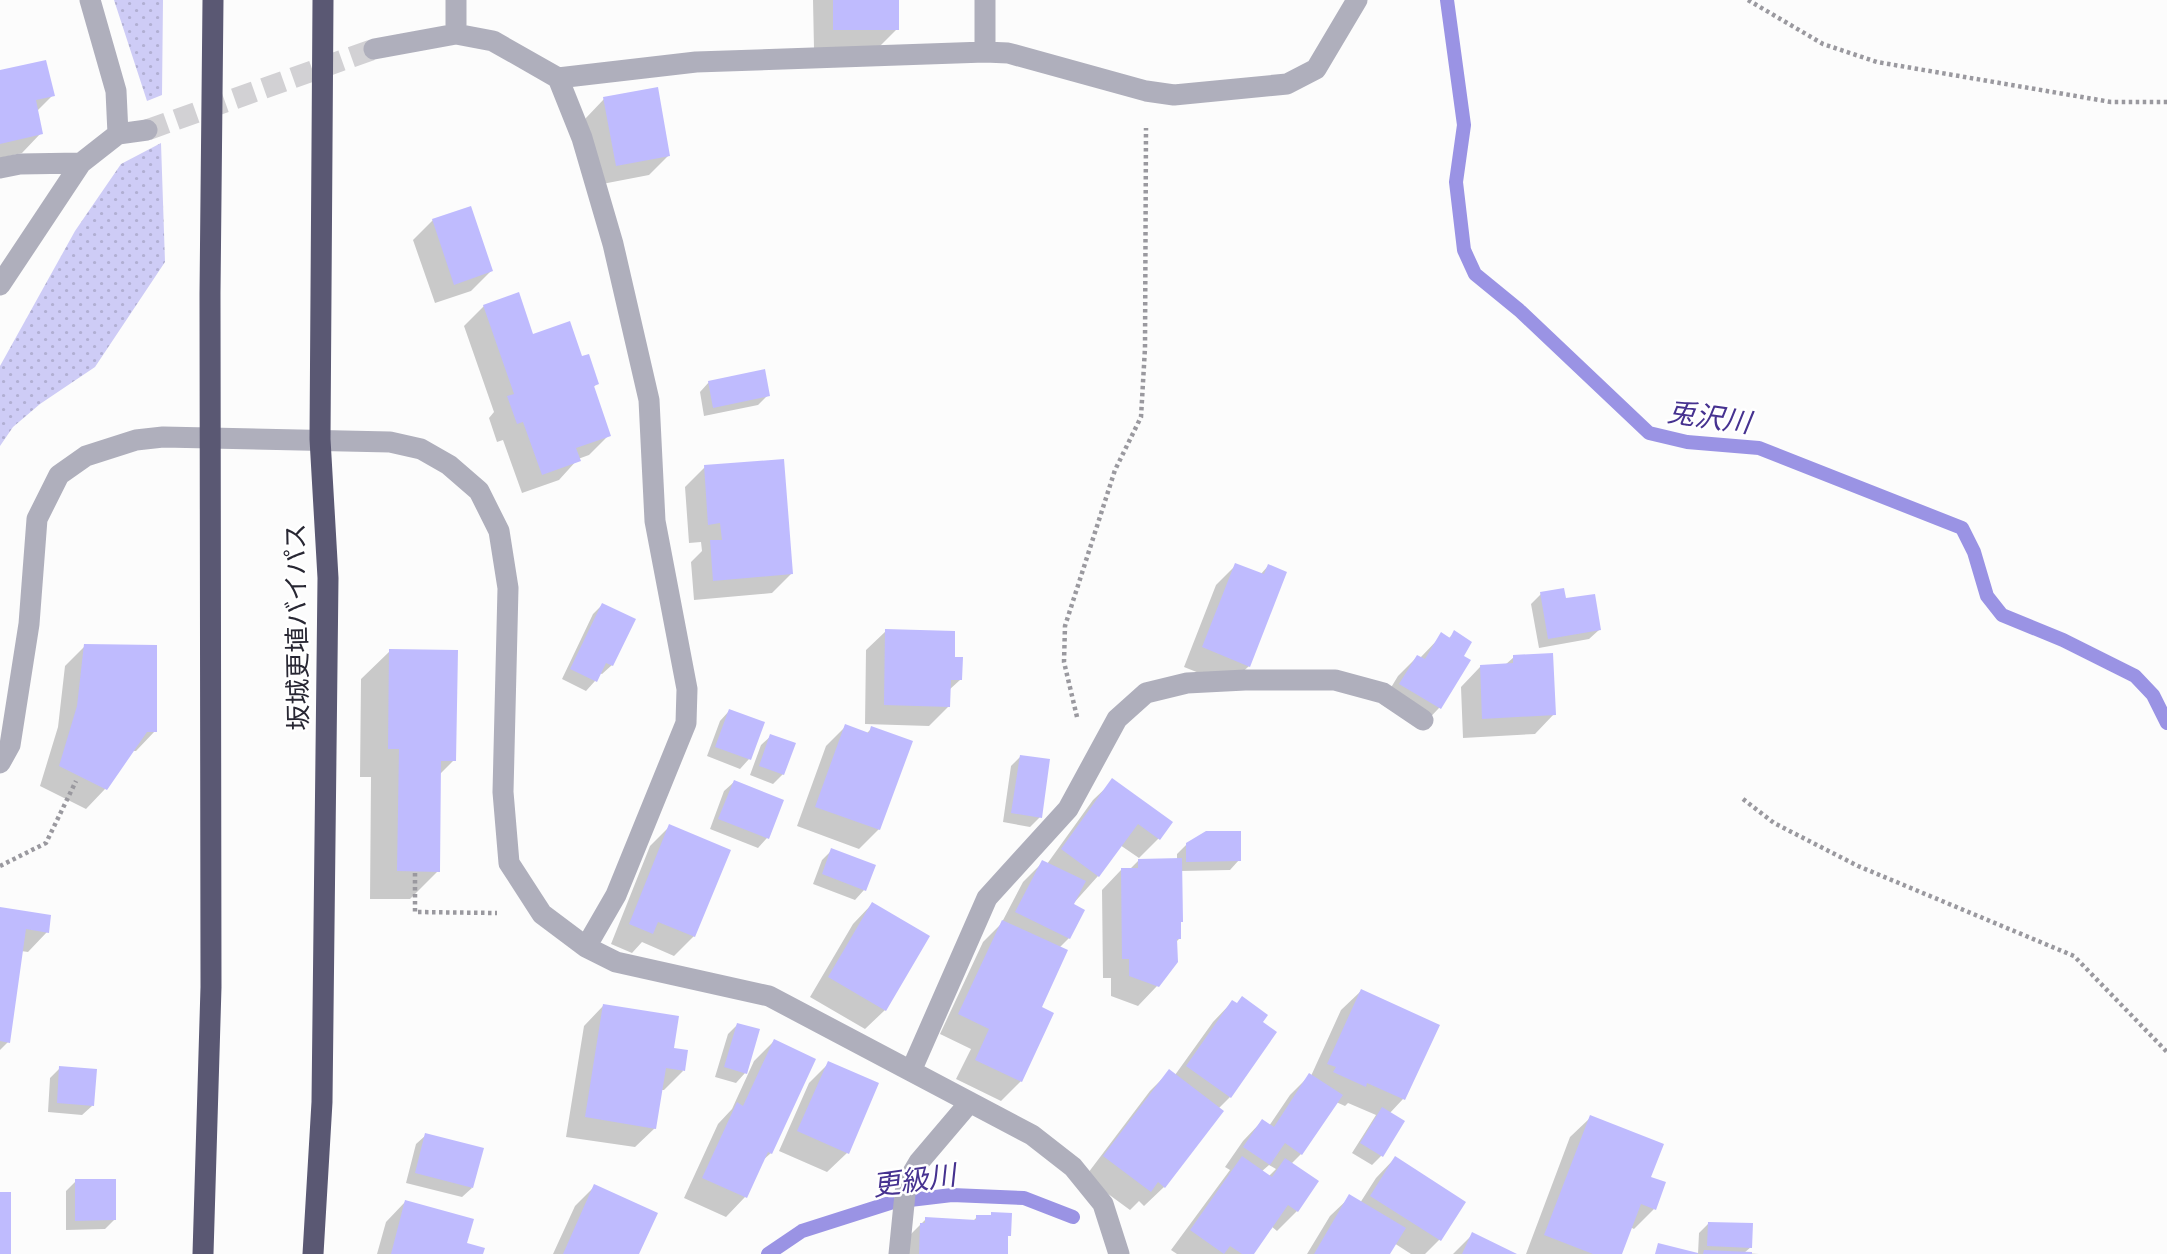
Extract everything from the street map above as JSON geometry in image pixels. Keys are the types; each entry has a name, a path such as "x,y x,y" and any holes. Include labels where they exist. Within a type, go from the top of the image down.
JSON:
{"highway":[{"path":"203,1254 211,987 210,281 213,0"},
{"name":"坂城更埴バイパス","path":"313,1254 323,1102 328,592 320,439 323,0"}],"street":[{"path":"90,0 117,91 118,134"},
{"path":"456,0 456,34"},
{"path":"985,0 985,52"},
{"path":"374,49 456,34 493,41 558,78 696,62 1008,52 1146,91 1174,95 1287,84 1316,69 1357,0"},
{"path":"558,78 582,138 613,244 649,400 655,521 687,689 686,723 617,895 586,947"},
{"path":"0,285 81,163 118,134 147,130"},
{"path":"0,167 81,163"},
{"path":"0,763 10,745 29,624 37,519 59,475 86,456 136,440 163,437 390,442 421,449 449,465 479,491 499,531 508,588 503,792 509,863 542,914 586,947 617,962 769,996 1032,1135 1073,1167 1103,1204 1119,1254"},
{"path":"911,1071 987,898 1068,809 1117,719 1146,693 1187,683 1335,680 1383,694 1423,720"},
{"path":"899,1254 906,1184 919,1162 970,1102"}],"path":[{"path":"1748,0 1823,44 1877,62 2111,102 2167,103"},
{"path":"1094,759 1083,744 1064,662 1065,626 1115,470 1141,417 1145,348 1146,91"},
{"path":"0,866 46,843 76,781"},
{"path":"1744,799 1774,823 1858,866 2074,956 2167,1052"},
{"path":"415,873 415,912 542,914"}],"shaded area":[{"path":"114,0 163,0 162,95 147,101"},
{"path":"161,143 165,262 95,367 40,404 13,427 0,446 0,366 75,231 121,164"}],"building":[{"path":"833,0 899,0 899,30 833,30"},
{"path":"46,60 55,96 36,100 43,134 0,144 0,70"},
{"path":"658,87 670,156 616,166 603,97"},
{"path":"471,206 493,271 454,285 432,219"},
{"path":"519,292 533,334 570,321 582,356 589,354 599,384 594,386 611,436 576,448 581,461 542,475 523,422 517,424 507,396 514,394 483,305"},
{"path":"765,369 770,396 713,408 708,381"},
{"path":"784,459 793,574 713,581 710,540 722,540 720,523 708,525 704,465"},
{"path":"1235,563 1264,574 1268,564 1287,572 1250,667 1202,647"},
{"path":"1564,588 1566,598 1595,594 1601,630 1548,639 1540,592"},
{"path":"602,603 636,619 613,666 606,663 597,682 570,669"},
{"path":"885,629 955,631 955,657 963,657 962,680 951,680 950,707 884,705"},
{"path":"1454,630 1472,642 1464,656 1471,660 1441,709 1399,684 1417,655 1425,659 1441,632 1450,638"},
{"path":"84,644 157,645 157,732 147,732 107,790 59,766 77,706"},
{"path":"389,649 458,650 456,761 441,761 440,872 397,871 399,749 388,749"},
{"path":"1553,653 1556,715 1482,719 1480,665 1513,663 1513,655"},
{"path":"729,709 765,722 751,760 715,747"},
{"path":"845,724 869,733 871,726 913,741 880,830 815,807"},
{"path":"770,734 796,743 784,775 759,766"},
{"path":"1020,755 1050,759 1042,818 1011,813"},
{"path":"1112,778 1173,822 1160,840 1138,824 1099,877 1061,849"},
{"path":"734,780 784,800 769,839 718,819"},
{"path":"669,824 731,850 695,937 658,922 653,934 629,924"},
{"path":"1206,831 1241,831 1241,861 1186,862 1186,843"},
{"path":"831,848 876,865 866,891 822,874"},
{"path":"1182,858 1183,922 1181,939 1177,939 1178,962 1159,987 1129,976 1129,959 1122,959 1121,868 1138,868 1138,859"},
{"path":"1042,860 1086,881 1074,904 1085,910 1070,939 1015,912"},
{"path":"872,902 930,936 886,1011 828,977"},
{"path":"0,907 51,915 49,933 26,929 10,1043 0,1041"},
{"path":"1002,920 1068,950 1042,1007 1054,1013 1022,1082 975,1060 989,1029 958,1014"},
{"path":"1361,989 1440,1025 1405,1100 1333,1072 1336,1067 1327,1064"},
{"path":"1242,996 1268,1015 1263,1022 1277,1032 1231,1098 1186,1066 1232,1000 1237,1003"},
{"path":"603,1004 679,1016 674,1048 688,1050 685,1071 666,1068 656,1129 585,1117"},
{"path":"737,1023 760,1029 747,1074 724,1067"},
{"path":"774,1039 816,1059 772,1154 768,1152 747,1198 702,1178 737,1102 743,1106"},
{"path":"828,1061 879,1083 849,1154 797,1131"},
{"path":"59,1066 97,1069 94,1106 57,1103"},
{"path":"1169,1069 1224,1111 1165,1188 1158,1182 1151,1192 1103,1156"},
{"path":"1309,1073 1343,1095 1302,1155 1285,1143 1270,1165 1243,1147 1262,1119 1274,1127"},
{"path":"1382,1107 1405,1121 1383,1157 1360,1143"},
{"path":"1590,1115 1664,1144 1651,1177 1666,1182 1656,1210 1641,1204 1622,1254 1593,1254 1544,1235"},
{"path":"425,1133 484,1148 473,1188 415,1173"},
{"path":"1242,1156 1272,1177 1285,1158 1319,1181 1298,1212 1288,1205 1254,1254 1242,1254 1230,1246 1224,1254 1190,1230"},
{"path":"1395,1156 1466,1202 1441,1241 1370,1196"},
{"path":"75,1179 116,1179 116,1220 75,1221"},
{"path":"594,1184 658,1213 639,1254 563,1254"},
{"path":"0,1192 11,1192 11,1254 0,1254"},
{"path":"1349,1194 1406,1228 1390,1254 1314,1254"},
{"path":"405,1200 474,1219 467,1243 485,1248 483,1254 391,1254"},
{"path":"991,1212 1012,1213 1008,1254 919,1254 920,1223 925,1223 925,1217 976,1220 976,1215 991,1215"},
{"path":"1708,1222 1753,1223 1752,1248 1707,1246"},
{"path":"1472,1232 1517,1254 1462,1254"},
{"path":"1658,1243 1698,1253 1698,1254 1655,1254"},
{"path":"1704,1250 1752,1252 1752,1254 1703,1254"}],"waterway":[{"name":"兎沢川","path":"1447,0 1464,125 1456,182 1464,250 1475,274 1519,310 1649,433 1687,442 1759,448 1962,528 1974,552 1987,596 2002,615 2063,640 2135,676 2153,695 2167,723"},
{"name":"更級川","path":"768,1254 802,1231 893,1202 952,1195 1024,1198 1073,1217"}],"tunnel":[{"path":"147,130 374,49"}]}
